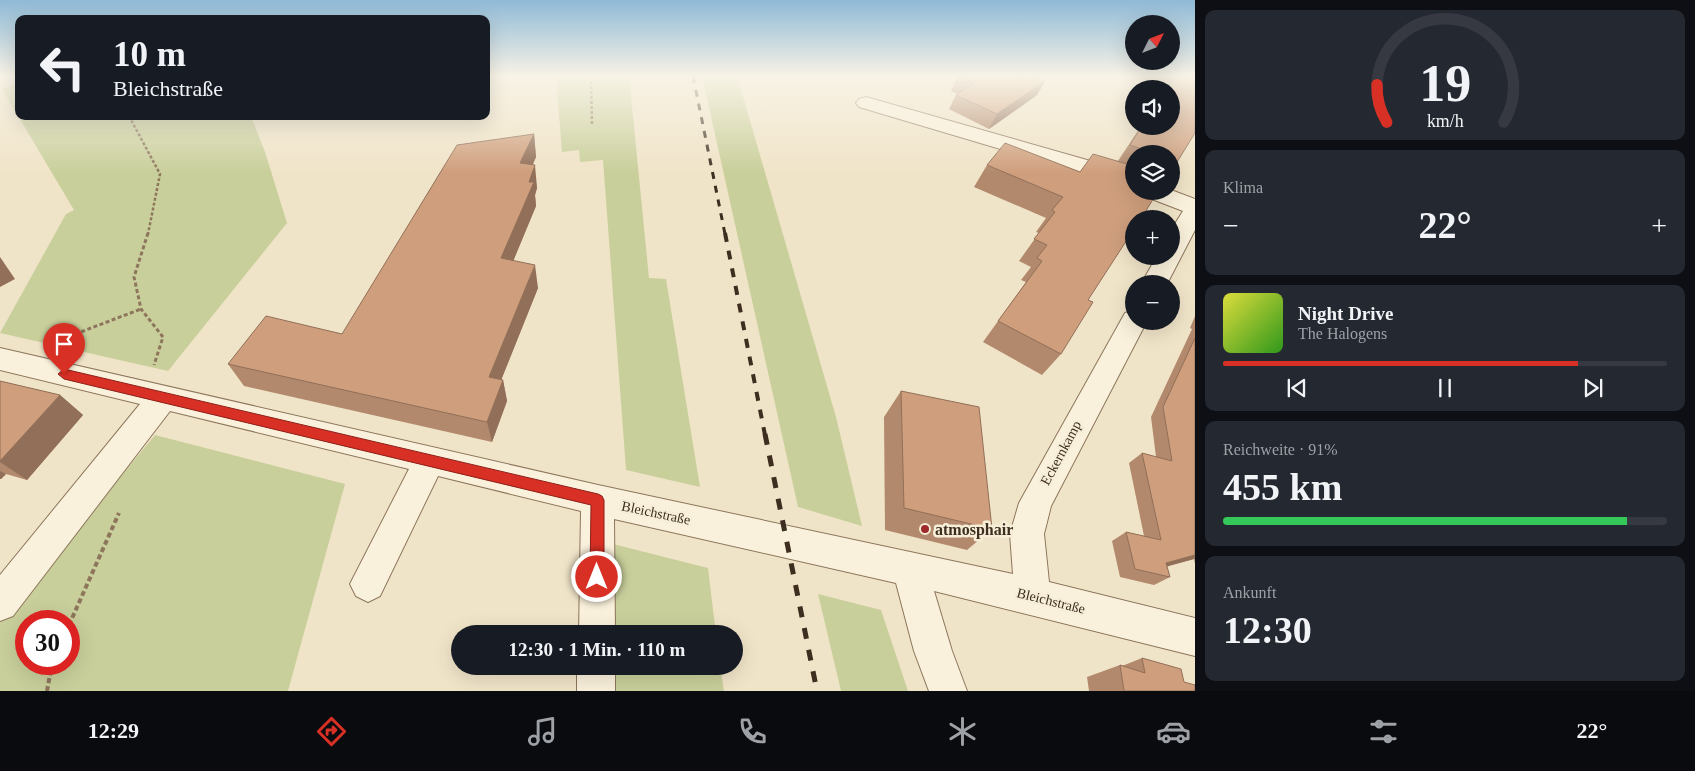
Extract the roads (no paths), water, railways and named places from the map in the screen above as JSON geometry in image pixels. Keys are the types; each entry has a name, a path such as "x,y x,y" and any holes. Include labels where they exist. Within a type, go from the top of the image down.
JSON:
{"street":[{"path":"884,108 1125,181"},
{"path":"1175,200 1195,208 1180,236"},
{"name":"Eckernkamp","path":"1032,596 1027,534 1035,502 1129,330"},
{"name":"Bleichstraße","path":"0,359 598,500 1032,596 1195,637"},
{"path":"0,603 148,394"},
{"path":"368,584 429,461"},
{"path":"597,625 598,500"},
{"path":"909,568 933,651 948,691"},
{"path":"596,675 596,691"}],"railway":[{"path":"700,108 725,234"},
{"path":"725,233 765,435"},
{"path":"765,434 817,691"}],"place":[{"name":"atmosphair","path":"925,529"}]}
